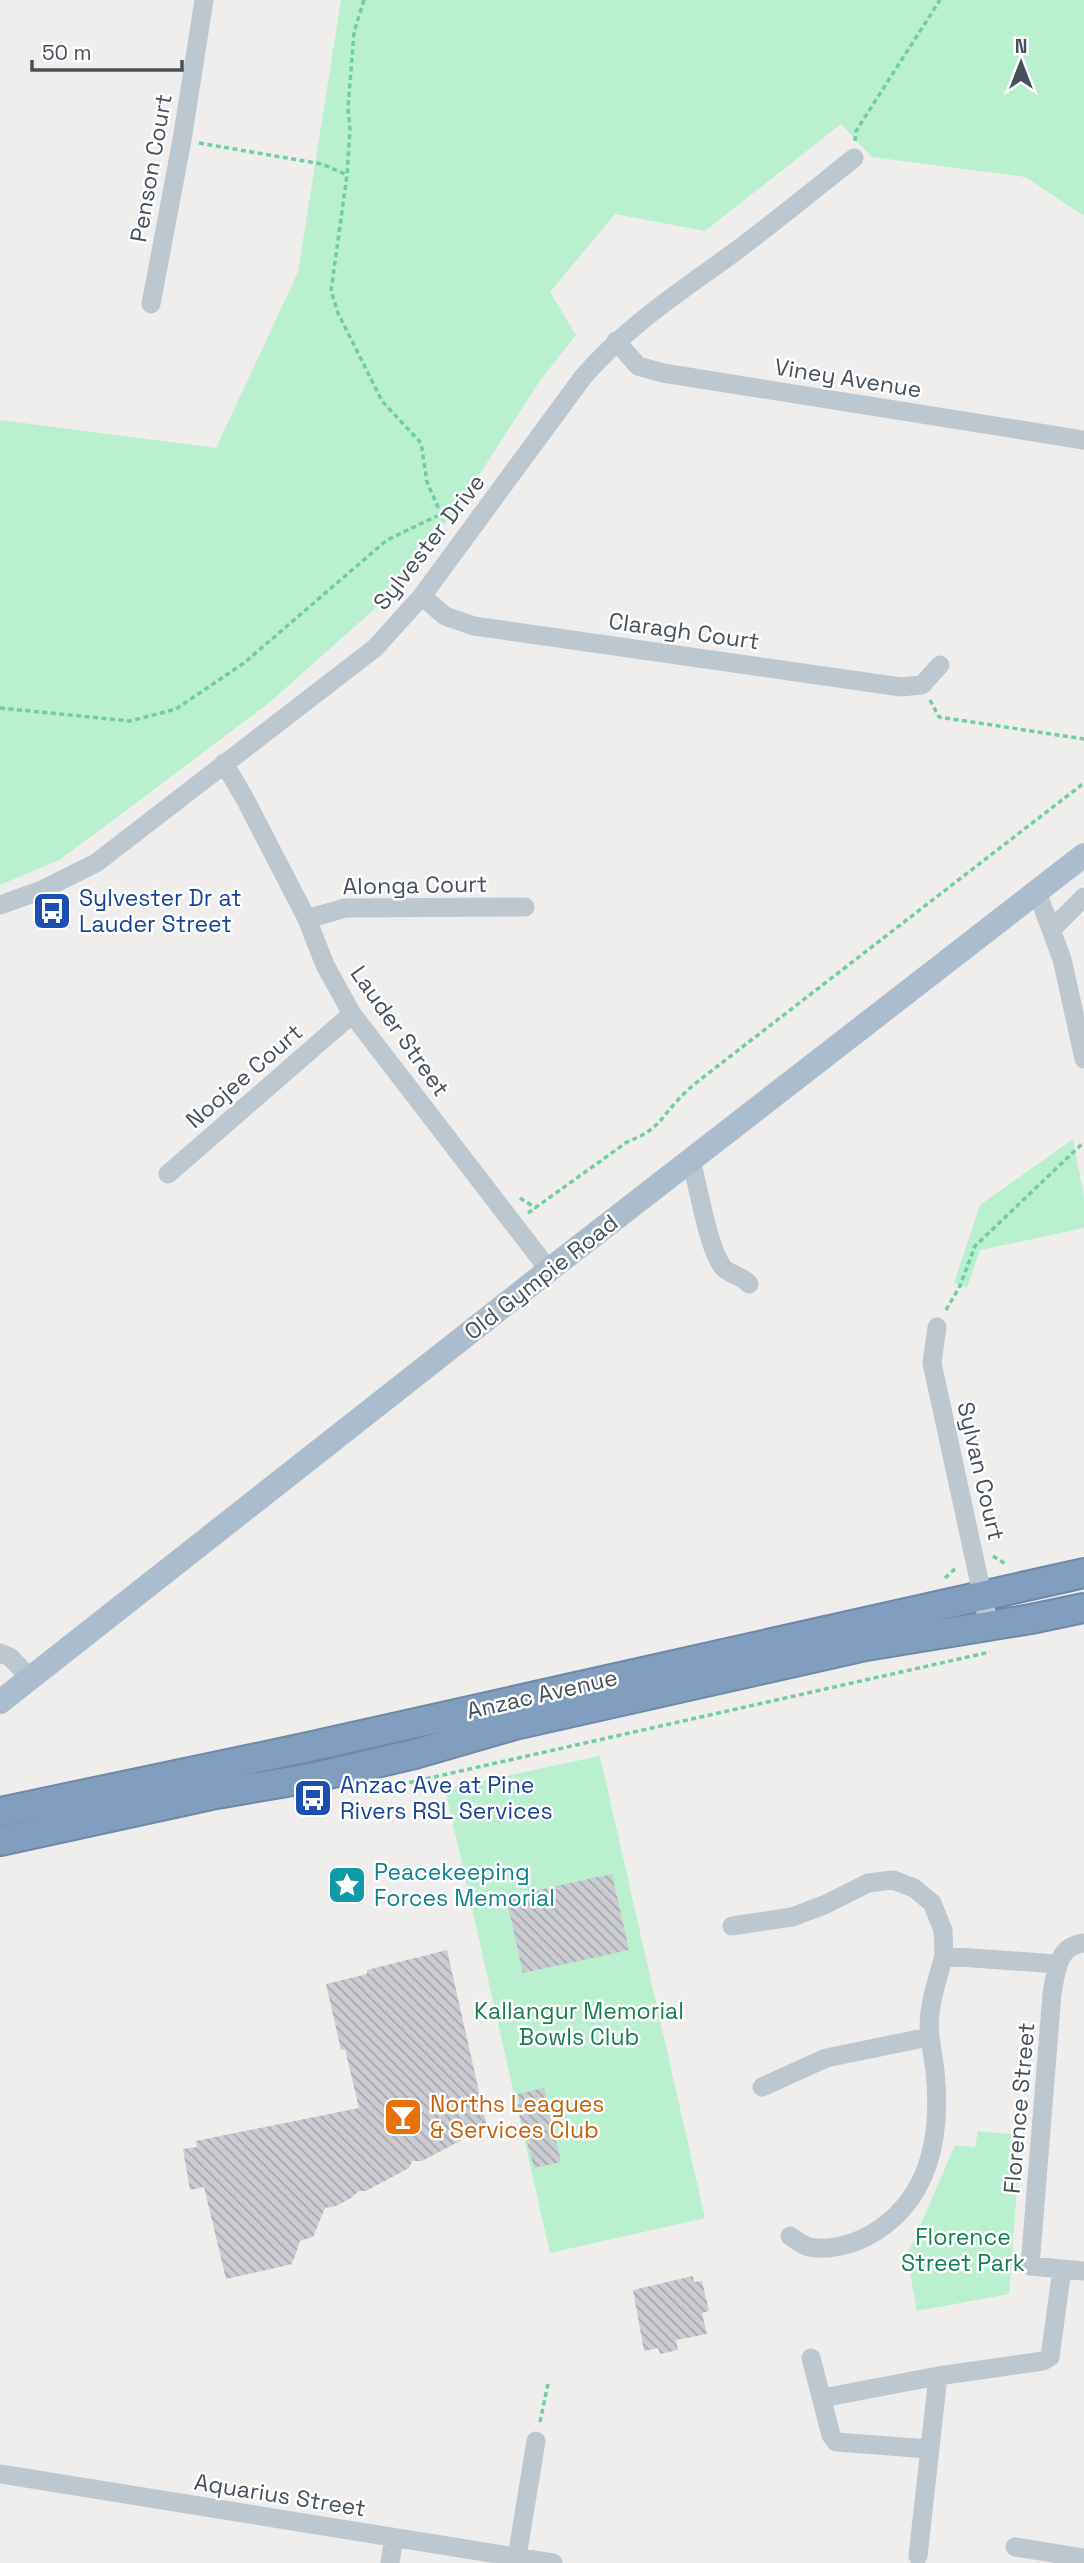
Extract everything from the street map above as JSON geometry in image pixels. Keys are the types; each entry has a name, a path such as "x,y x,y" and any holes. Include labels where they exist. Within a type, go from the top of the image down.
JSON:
{"highway":[{"name":"Anzac Avenue","path":"0,1812 1084,1573"},
{"name":"Anzac Avenue","path":"0,1841 211,1795 316,1777 415,1754 515,1725 866,1646 996,1638 1084,1608"},
{"path":"408,1724 415,1754"}],"main road":[{"name":"Old Gympie Road","path":"0,1702 549,1270 1084,855"}],"street":[{"name":"Penson Court","path":"151,304 182,140 204,0"},
{"name":"Sylvester Drive","path":"0,905 42,890 96,863 375,648 422,596 583,377 617,341 687,284 735,251 855,158"},
{"name":"Viney Avenue","path":"617,341 638,366 663,373 1084,440"},
{"name":"Claragh Court","path":"422,596 445,616 474,626 901,687 922,685"},
{"path":"922,685 940,665"},
{"name":"Lauder Street","path":"224,763 246,799 307,919 325,965 352,1014 549,1270"},
{"path":"1037,892 1052,929 1067,981 1084,1059"},
{"path":"1052,929 1084,897"},
{"name":"Alonga Court","path":"307,919 345,908 525,907"},
{"name":"Noojee Court","path":"167,1174 352,1014"},
{"path":"691,1160 716,1254 724,1269 744,1277 749,1284"},
{"name":"Sylvan Court","path":"937,1327 932,1363 983,1596 996,1638"},
{"path":"0,1653 10,1657 30,1678"},
{"path":"732,1926 792,1917 824,1905 868,1883 892,1880 914,1888 932,1903 943,1930 944,1956 930,2012 929,2037 935,2072 936,2126 930,2160 919,2188 899,2213 881,2229 855,2242 830,2248 808,2247 790,2236"},
{"path":"944,1956 1057,1964 1064,1952 1076,1944 1084,1943"},
{"name":"Florence Street","path":"1057,1964 1052,1994 1030,2266 1062,2269"},
{"path":"762,2087 826,2058 929,2037"},
{"path":"822,2398 938,2376 1043,2361 1050,2357 1062,2269 1084,2271"},
{"path":"811,2357 831,2435 836,2442 929,2449"},
{"path":"918,2556 938,2376"},
{"path":"517,2557 536,2441"},
{"name":"Aquarius Street","path":"0,2474 553,2563"},
{"path":"390,2563 394,2538"},
{"path":"1014,2547 1084,2558"}],"path":[{"path":"364,0 354,32 348,108 351,129 347,175 331,291 338,313 382,401 421,443 427,482 441,514 470,533"},
{"path":"855,158 856,131 940,0"},
{"path":"182,140 322,164 347,175"},
{"path":"0,708 130,721 176,709 244,663 387,540 441,514"},
{"path":"922,685 939,718 1084,739"},
{"path":"513,1224 627,1142 644,1135 662,1121 677,1101 719,1065 1084,783"},
{"path":"937,1327 960,1286 975,1246 1084,1142"},
{"path":"517,1195 536,1209"},
{"path":"368,1791 996,1638"},
{"path":"536,2441 548,2385"}],"green space":[{"path":"341,0 1084,0 1084,216 1025,177 872,157 841,124 705,231 615,214 550,292 576,335 539,382 461,503 379,605 270,702 120,815 59,860 0,885 0,420 216,448 298,272"},
{"path":"1073,1139 1084,1197 1084,1228 980,1250 967,1288 954,1283 980,1205"},
{"name":"Kallangur Memorial Bowls Club","path":"600,1756 705,2218 550,2253 445,1789"},
{"name":"Florence Street Park","path":"978,2131 1021,2135 1009,2294 917,2311 907,2256 955,2145 975,2147"}],"building":[{"path":"612,1874 629,1950 523,1973 506,1897"},
{"name":"Norths Leagues & Services Club","path":"447,1950 487,2127 422,2161 412,2161 409,2168 366,2191 359,2191 336,2206 325,2208 313,2237 300,2241 292,2264 226,2279 204,2187 190,2190 183,2149 197,2147 196,2141 359,2108 345,2049 341,2050 326,1984 367,1974 367,1970"},
{"path":"544,2088 561,2162 534,2168 517,2105 520,2104 518,2094"},
{"path":"693,2276 694,2282 702,2281 709,2311 702,2313 707,2334 676,2340 678,2350 660,2354 658,2348 644,2351 633,2290"}],"place":[{"name":"Sylvester Dr at Lauder Street","path":"52,911"},
{"name":"Anzac Ave at Pine Rivers RSL Services","path":"313,1798"},
{"name":"Peacekeeping Forces Memorial","path":"347,1885"},
{"name":"Norths Leagues & Services Club","path":"403,2117"}]}
